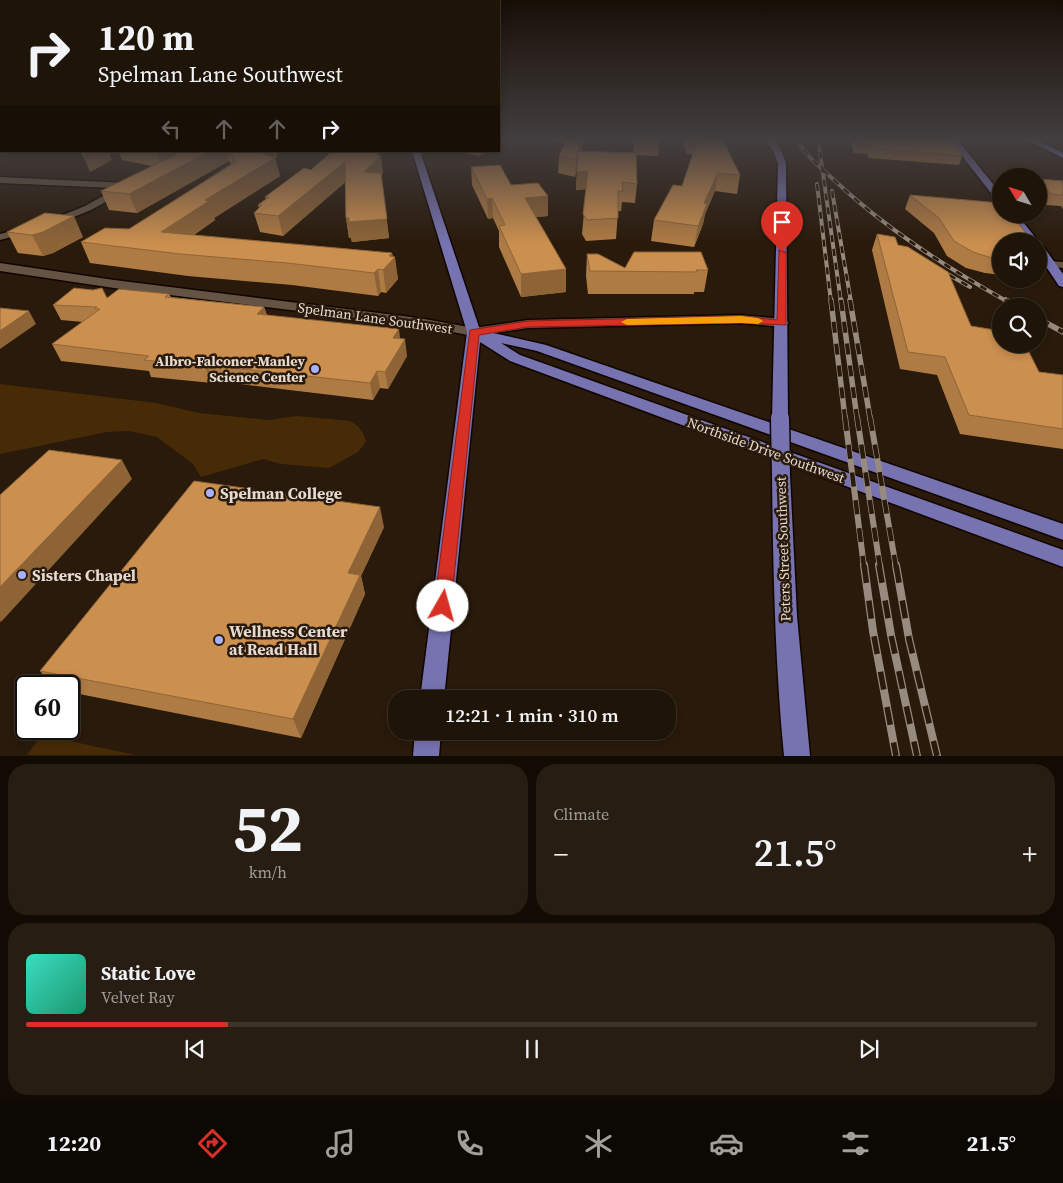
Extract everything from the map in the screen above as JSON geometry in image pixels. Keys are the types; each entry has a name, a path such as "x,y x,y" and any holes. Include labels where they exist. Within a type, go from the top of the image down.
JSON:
{"main road":[{"path":"423,173 474,332 433,690"},
{"name":"Peters Street Southwest","path":"782,173 780,418 783,583 791,704 798,756"},
{"path":"980,173 992,189"},
{"path":"1019,223 1027,233"},
{"path":"1047,255 1057,264 1063,283"},
{"name":"Northside Drive Southwest","path":"474,332 541,348 1063,532"},
{"name":"Northside Drive Southwest","path":"474,332 515,358 1063,559"},
{"path":"426,756 427,740"}],"street":[{"path":"0,180 132,184 88,208 0,244"},
{"path":"0,237 42,226"},
{"name":"Spelman Lane Southwest","path":"0,267 114,284 419,322 474,332 528,324 741,320 782,323"}],"shaded area":[{"path":"0,384 156,403 199,413 268,420 297,416 350,421 358,426 366,442 358,452 329,468 281,464 263,459 201,477 193,464 157,437 129,431 107,432 0,454"},
{"path":"38,740 65,740 135,755 27,755"}],"building":[{"path":"137,173 168,173 129,194 101,191"},
{"path":"218,173 250,173 205,200 209,201 161,232 392,253 389,256 395,257 383,270 378,269 374,273 180,254 81,242 105,228 129,229"},
{"path":"297,173 331,173 278,216 254,213 262,205 258,205 269,197 265,197"},
{"path":"345,173 381,173 387,219 349,222 349,218 346,218"},
{"path":"474,173 505,173 511,185 538,183 548,196 525,198 566,269 521,274 499,226 505,225 492,198 487,199"},
{"path":"588,173 637,173 637,184 622,182 623,191 618,191 618,218 587,220 583,214"},
{"path":"686,173 718,173 704,203 707,204 698,226 654,220 673,185 682,186"},
{"path":"1048,180 1063,181 1063,195 1051,194 1048,191"},
{"path":"910,195 992,202 992,223 1018,223 1026,233 992,233 992,258 973,252 954,241 939,218"},
{"path":"45,213 74,216 43,232 32,235 7,232"},
{"path":"877,234 895,237 898,245 908,247 948,272 971,326 992,330 992,353 1030,353 1039,372 1063,375 1063,429 969,415 945,357 908,352"},
{"path":"634,252 701,252 708,270 696,270 697,272 590,271 587,254 598,254 625,268"},
{"path":"74,288 93,290 102,288 107,298 119,289 169,294 165,297 264,307 257,314 399,329 393,338 405,339 385,372 377,371 370,383 144,360 149,356 52,344 100,309 95,309 97,307 53,305"},
{"path":"0,308 29,311 0,331"},
{"path":"49,450 122,460 0,587 0,495"},
{"name":"Wellness Center at Read Hall","path":"194,481 380,507 348,573 360,575 293,719 80,679 80,675 61,675 40,671"}],"railway":[{"path":"823,173 841,302"},
{"path":"827,173 874,215 896,231 939,261 1001,298"},
{"path":"817,184 831,302"},
{"path":"832,191 851,302"},
{"path":"937,268 970,287"},
{"path":"831,300 845,418"},
{"path":"841,300 857,418"},
{"path":"850,300 870,418"},
{"path":"1047,323 1063,332"},
{"path":"845,417 864,567"},
{"path":"857,417 880,567"},
{"path":"870,417 896,567"},
{"path":"864,565 873,631 896,756"},
{"path":"879,565 891,635 917,756"},
{"path":"896,565 909,639 937,756"}],"slow traffic":[{"path":"627,322 758,321"}],"place":[{"name":"Albro-Falconer-Manley Science Center","path":"315,369"},
{"name":"Spelman College","path":"210,493"},
{"name":"Sisters Chapel","path":"22,575"},
{"name":"Wellness Center at Read Hall","path":"219,640"}],"route":[{"path":"443,606 474,332 528,324 741,320 782,323 782,252"}]}
